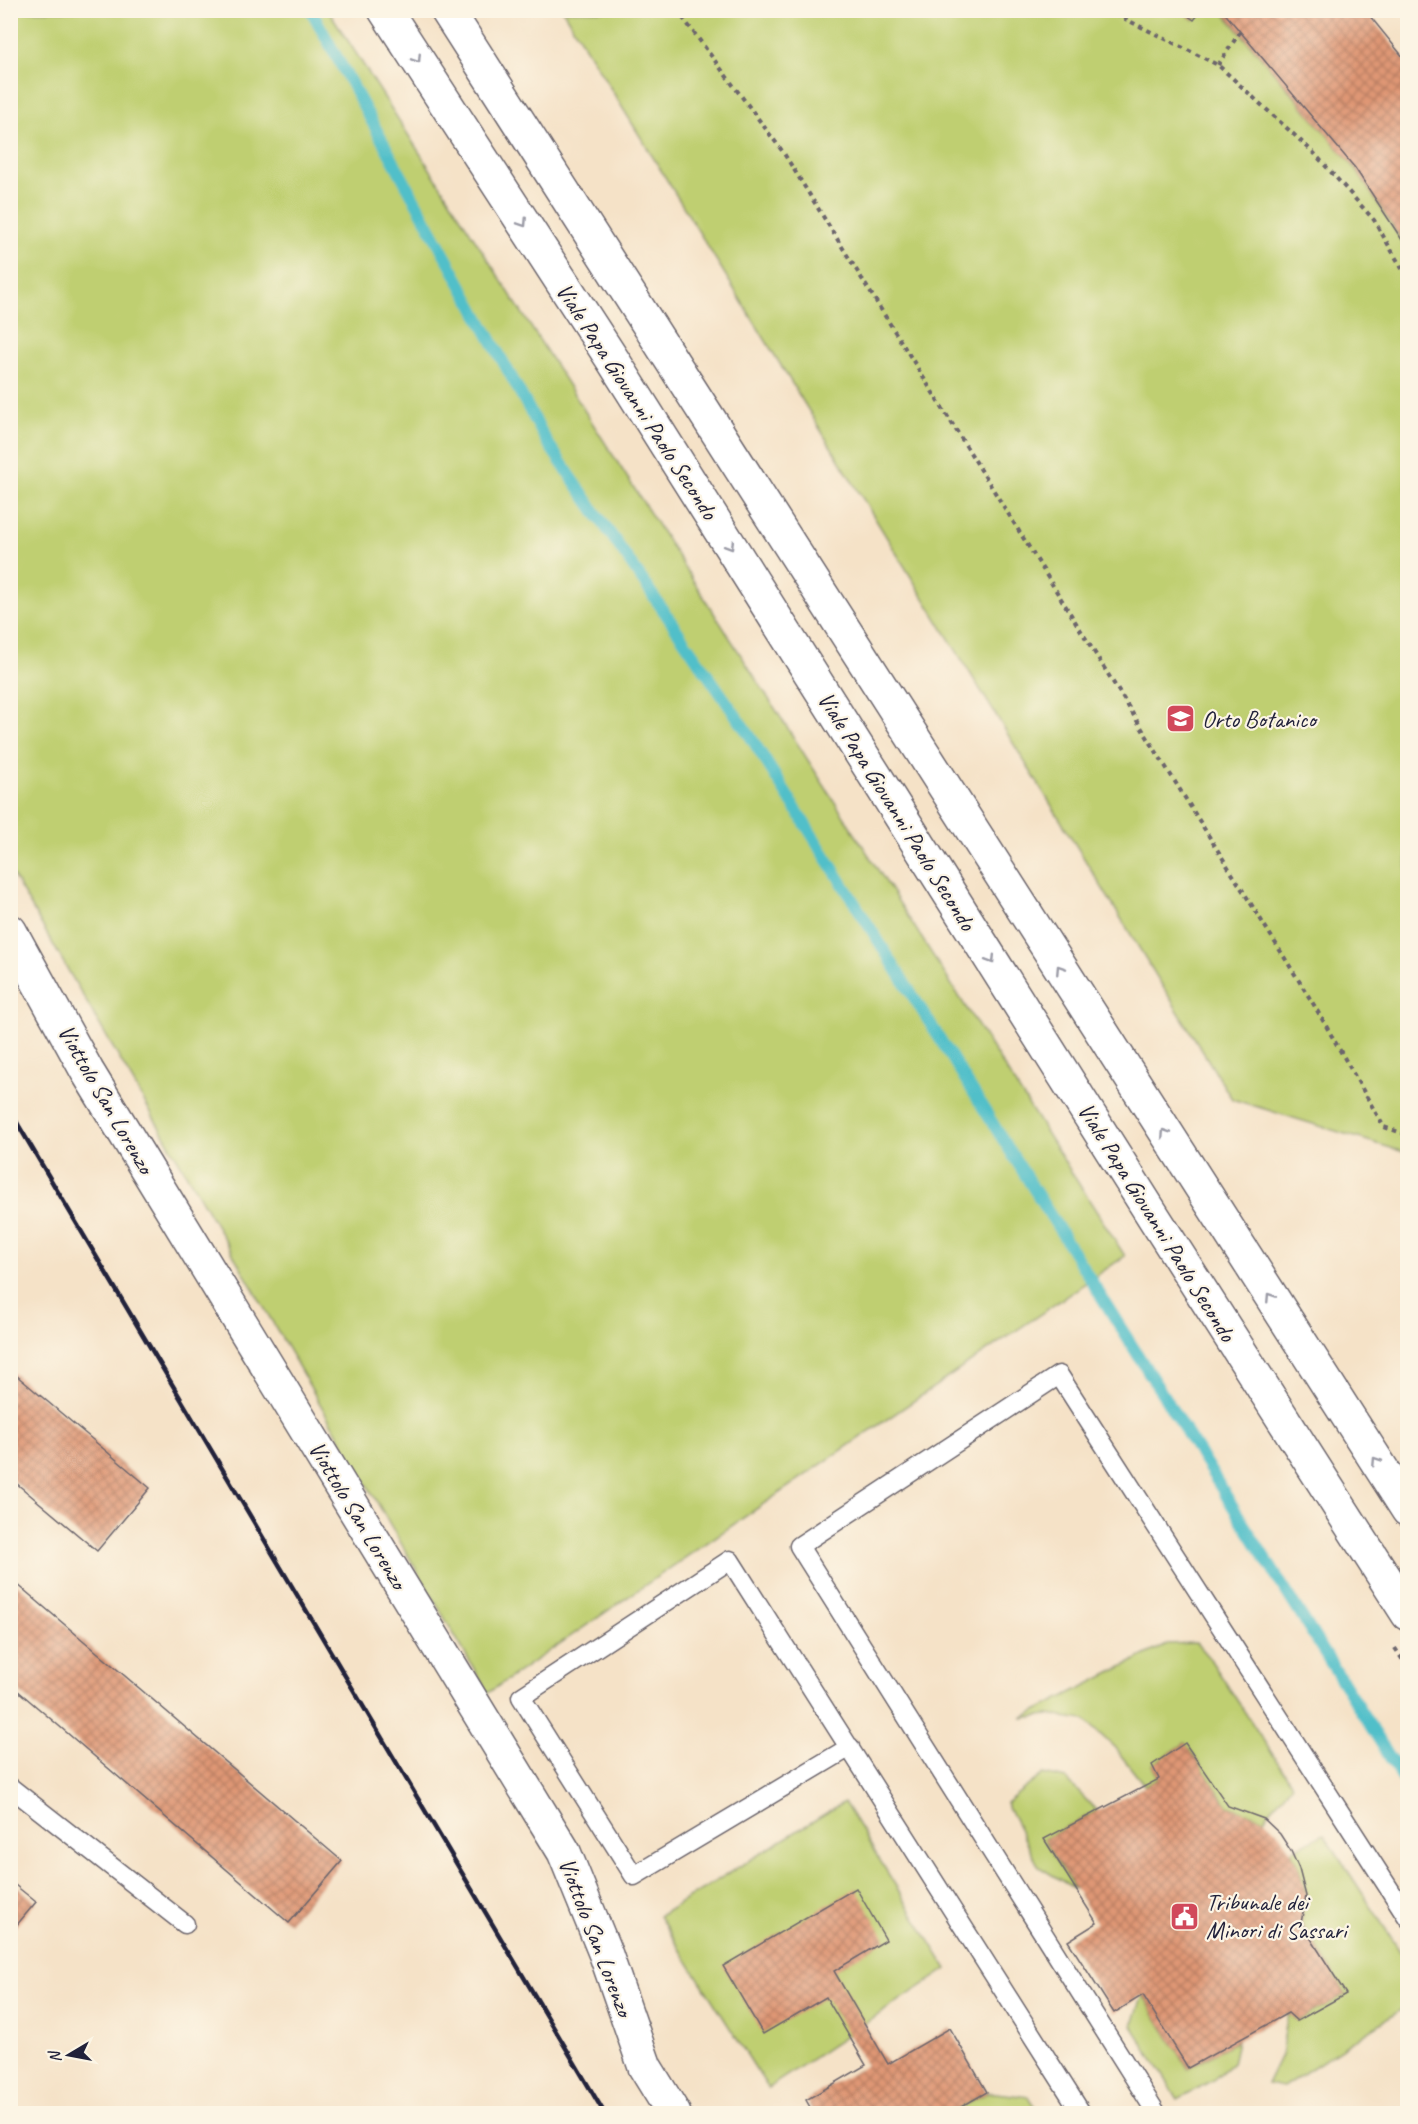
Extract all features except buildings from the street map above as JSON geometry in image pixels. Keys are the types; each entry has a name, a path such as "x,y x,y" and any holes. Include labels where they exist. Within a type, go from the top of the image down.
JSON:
{"main road":[{"name":"Viale Papa Giovanni Paolo Secondo","path":"385,10 614,362 1142,1199 1407,1614"},
{"name":"Viale Papa Giovanni Paolo Secondo","path":"447,10 1407,1510"},
{"name":"Viottolo San Lorenzo","path":"10,930 87,1071 564,1851 606,1955 645,2067 674,2114"}],"lane":[{"path":"1157,2114 799,1546 1059,1375 1407,1918"},
{"path":"850,1747 634,1876 521,1697 730,1560 850,1747 1082,2114"},
{"path":"10,1788 185,1924"}],"path":[{"path":"677,10 783,152 1314,1005 1384,1127 1407,1135"},
{"path":"1107,10 1218,65 1314,153 1374,220 1407,279"},
{"path":"1218,65 1240,32"}],"green space":[{"name":"Orto Botanico","path":"1180,10 1194,20 1202,11 1222,11 1355,168 1407,249 1407,1153 1232,1099 563,11"},
{"path":"10,11 329,11 1125,1256 488,1693 11,872"},
{"path":"1196,1643 1210,1659 1292,1784 1264,1819 1228,1806 1185,1743 1152,1765 1159,1779 1145,1786 1115,1748 1085,1720 1049,1715 1022,1718 1167,1644"},
{"path":"1043,1774 1066,1779 1097,1811 1044,1839 1075,1889 1039,1867 1006,1803"},
{"path":"844,1802 947,1969 768,2088 659,1916"},
{"path":"1324,1834 1407,1962 1407,2006 1283,2087 1267,2084 1281,2055 1288,2013 1297,2021 1346,1994 1301,1923 1306,1896 1299,1869 1291,1851"},
{"path":"1143,1995 1188,2068 1237,2041 1232,2063 1213,2080 1178,2099 1132,2026"},
{"path":"987,2092 1029,2097 1040,2113 949,2114"}],"waterway":[{"path":"311,10 547,442 750,736 1408,1786"}],"railway":[{"path":"10,1111 605,2114"}],"place":[{"name":"Orto Botanico","path":"1181,719"},
{"name":"Tribunale dei Minori di Sassari","path":"1185,1916"}]}
